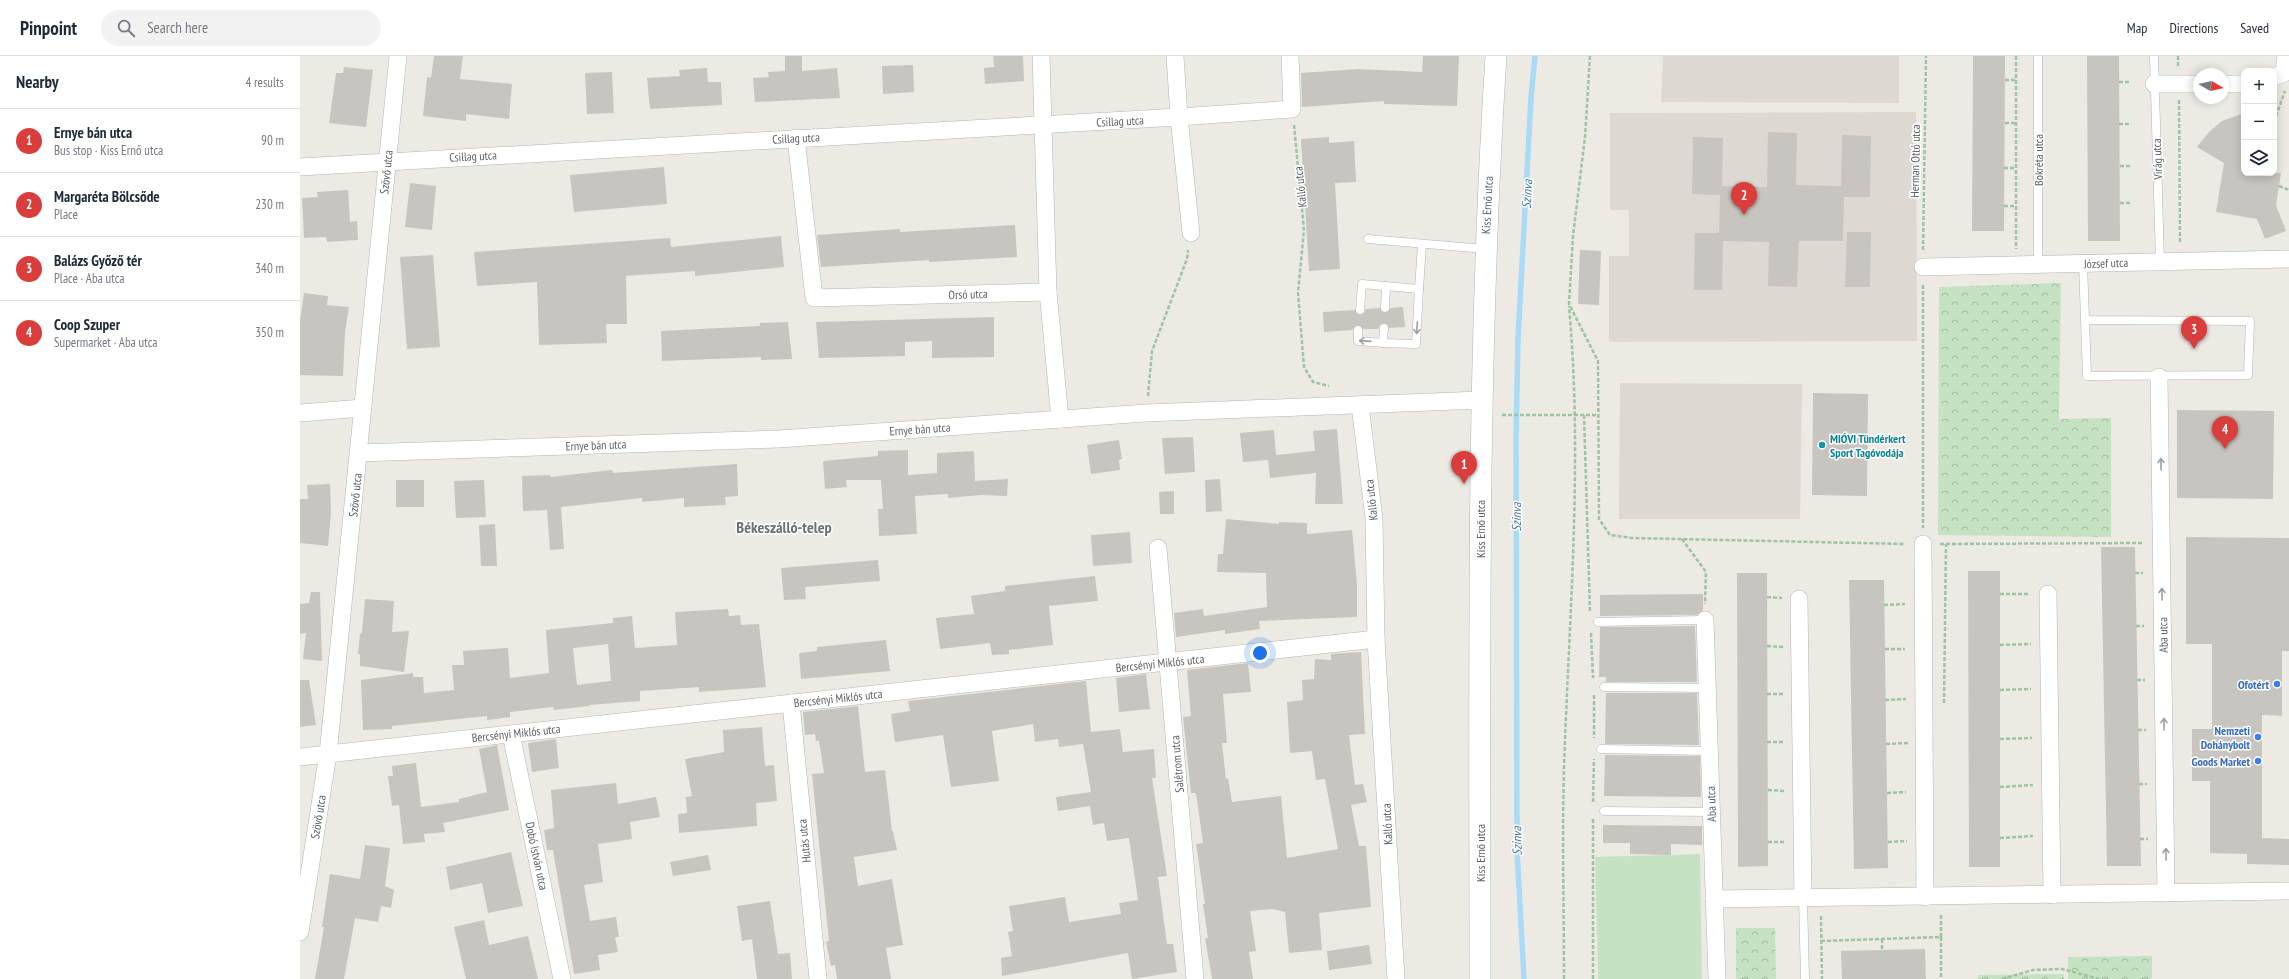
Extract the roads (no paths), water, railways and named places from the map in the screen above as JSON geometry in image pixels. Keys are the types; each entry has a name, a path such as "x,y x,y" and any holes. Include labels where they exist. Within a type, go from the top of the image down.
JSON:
{"street":[{"name":"Szövő utca","path":"300,932 328,754 398,56"},
{"path":"1041,56 1048,292 1060,419"},
{"path":"1175,56 1179,118 1191,233"},
{"name":"Csillag utca","path":"300,167 796,138 1179,118 1292,109 1290,56"},
{"name":"Kiss Ernő utca","path":"1480,979 1481,400 1485,249 1496,56"},
{"path":"2277,76 2284,73 2286,56"},
{"path":"2154,84 2193,84"},
{"path":"2229,84 2241,84"},
{"name":"Orsó utca","path":"796,138 814,298 1048,292"},
{"name":"József utca","path":"1923,267 2289,259"},
{"name":"Aba utca","path":"2160,377 2166,893"},
{"name":"Ernye bán utca","path":"359,453 779,439 1146,413 1481,400"},
{"name":"Kalló utca","path":"1360,405 1374,518 1376,639 1396,979"},
{"path":"300,413 363,408"},
{"path":"1923,544 1925,897"},
{"name":"Salétrom utca","path":"1158,548 1195,979"},
{"path":"2048,594 2052,895"},
{"path":"1799,599 1803,898"},
{"name":"Aba utca","path":"1705,620 1717,979"},
{"name":"Bercsényi Miklós utca","path":"300,757 1376,639"},
{"name":"Hutás utca","path":"791,703 818,979"},
{"name":"Dobó István utca","path":"512,734 562,979"},
{"path":"1714,899 2289,891"}],"lane":[{"name":"Bokréta utca","path":"2038,56 2038,264"},
{"name":"Virág utca","path":"2154,56 2160,261"},
{"path":"1368,239 1485,249"},
{"path":"1358,330 1358,341 1416,344 1422,244"},
{"path":"2083,263 2085,320 2087,376 2160,377 2248,375 2250,321 2085,320"},
{"path":"1360,310 1362,284 1419,289"},
{"path":"1385,308 1386,286"},
{"path":"1383,343 1384,328"},
{"path":"1598,622 1705,620"},
{"path":"1604,687 1707,688"},
{"path":"1602,749 1709,751"},
{"path":"1604,811 1711,812"},
{"path":"1803,898 1805,979"}],"waterway":[{"name":"Szinva","path":"1524,979 1517,850 1516,438 1518,339 1531,98 1535,56"}],"place":[{"name":"Margaréta Bölcsőde","path":"1744,215"},
{"name":"Balázs Győző tér","path":"2194,349"},
{"name":"MIÓVI Tündérkert Sport Tagóvodája","path":"1822,445"},
{"name":"Coop Szuper","path":"2225,449"},
{"name":"Ernye bán utca","path":"1464,484"},
{"name":"Ofotért","path":"2277,684"},
{"name":"Nemzeti Dohánybolt","path":"2258,737"},
{"name":"Goods Market","path":"2258,761"}],"district":[{"name":"Békeszálló-telep","path":"784,527"}]}
